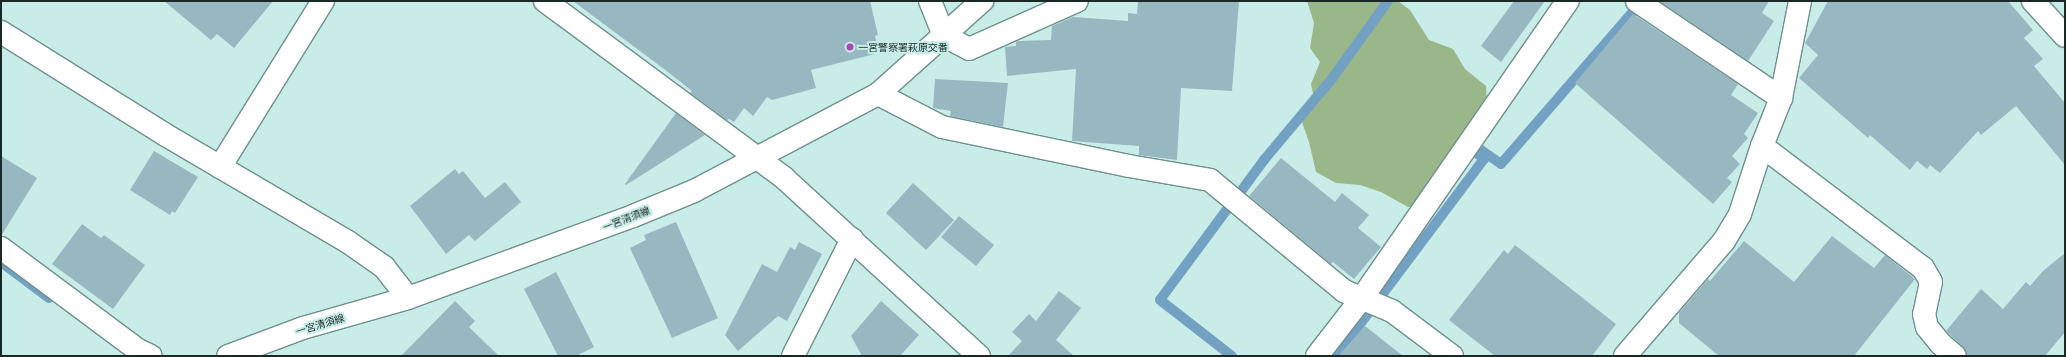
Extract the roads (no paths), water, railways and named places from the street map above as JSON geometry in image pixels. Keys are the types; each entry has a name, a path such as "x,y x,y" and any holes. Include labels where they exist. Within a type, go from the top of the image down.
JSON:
{"street":[{"path":"220,167 323,1"},
{"path":"930,1 944,36 969,49 1077,1"},
{"name":"一宮清須線","path":"228,356 304,328 408,298 632,216 694,191 878,94 982,1"},
{"path":"1317,356 1362,298 1568,1"},
{"path":"1638,1 1781,98"},
{"path":"1624,356 1724,241 1740,214 1762,146 1781,98 1800,1"},
{"path":"2033,1 2065,36"},
{"path":"548,2 784,178 979,356"},
{"path":"1,32 164,134 348,242 384,268 408,298"},
{"path":"878,94 942,127 1129,166 1210,180 1344,291 1392,311 1452,356"},
{"path":"1762,146 1923,268 1931,282 1924,314 1927,327 1941,344 1955,356"},
{"path":"793,356 852,239"},
{"path":"1,248 138,350 151,356"}],"waterway":[{"path":"1239,194 1264,160 1331,80 1388,1"},
{"path":"1336,356 1484,159 1478,154 1481,150 1501,164 1642,1"},
{"path":"1228,208 1160,300 1232,356"},
{"path":"1,262 49,298"}],"place":[{"name":"一宮警察署萩原交番","path":"850,47"}]}
